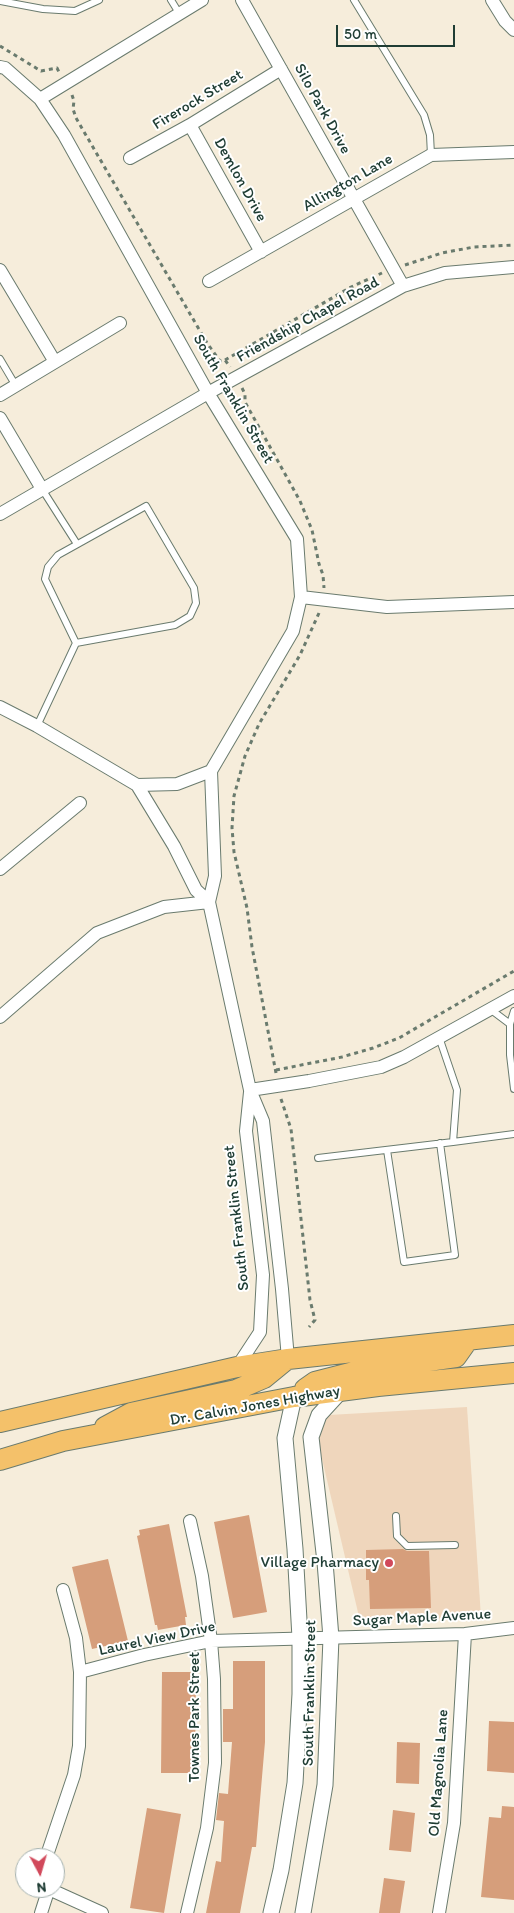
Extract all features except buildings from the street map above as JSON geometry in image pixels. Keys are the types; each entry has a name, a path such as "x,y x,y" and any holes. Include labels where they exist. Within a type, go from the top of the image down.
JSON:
{"highway":[{"path":"0,1422 237,1367 288,1359 514,1335"},
{"path":"294,1397 315,1382 358,1371 456,1357 468,1340"},
{"path":"89,1436 131,1413 236,1390 264,1378 288,1359"},
{"name":"Dr. Calvin Jones Highway","path":"0,1460 63,1441 294,1397 514,1372"}],"street":[{"path":"40,99 202,0"},
{"name":"Silo Park Drive","path":"242,0 403,286"},
{"path":"492,0 504,21 514,30"},
{"name":"South Franklin Street","path":"0,67 5,68 40,99 64,135 208,393 297,539 301,597 292,631 211,770 215,876 209,902 250,1090 263,1121 288,1359"},
{"name":"Firerock Street","path":"130,158 190,125 281,68"},
{"name":"Demlon Drive","path":"190,125 261,252"},
{"name":"Allington Lane","path":"209,281 431,155 514,152"},
{"name":"Friendship Chapel Road","path":"0,514 208,393 403,286 445,273 514,267"},
{"path":"0,270 55,362"},
{"path":"0,395 120,323"},
{"path":"0,418 42,489"},
{"path":"301,597 387,607 514,602"},
{"name":"South Franklin Street","path":"0,707 137,785 174,846 196,890 209,902"},
{"path":"137,785 177,784 211,770"},
{"path":"0,869 80,803"},
{"path":"0,1016 97,933 164,907 209,902"},
{"path":"250,1090 381,1067 404,1057 514,996"},
{"name":"South Franklin Street","path":"237,1367 260,1332 264,1276 246,1131 250,1090"},
{"name":"South Franklin Street","path":"304,1913 325,1785 331,1638 312,1437 320,1415 341,1391"},
{"name":"South Franklin Street","path":"271,1913 281,1870 295,1783 300,1694 300,1638 295,1549 285,1438 294,1397"},
{"name":"Townes Park Street","path":"188,1913 207,1828 215,1763 214,1679 211,1641 202,1576 190,1521"},
{"path":"49,1848 74,1775 79,1746 80,1672 76,1638 63,1590"},
{"name":"Sugar Maple Avenue","path":"331,1638 465,1634 514,1628"},
{"name":"Old Magnolia Lane","path":"439,1913 454,1823 465,1634"},
{"name":"Laurel View Drive","path":"80,1672 144,1655 211,1641 331,1638"},
{"path":"65,1896 102,1913"},
{"path":"41,1913 46,1898"}],"lane":[{"path":"43,9 45,0"},
{"path":"0,1 43,9 75,11 98,0"},
{"path":"171,0 179,13"},
{"path":"354,0 424,115 430,135 431,155"},
{"path":"0,359 16,386"},
{"path":"42,489 77,544"},
{"path":"146,506 194,588 196,603 190,616 175,625 76,643 45,579 48,567 58,555 146,506"},
{"path":"36,726 76,643"},
{"path":"490,1008 510,1024"},
{"path":"514,1011 510,1024 510,1055 514,1089"},
{"path":"439,1037 457,1090 453,1142"},
{"path":"318,1158 514,1134"},
{"path":"387,1150 404,1262 455,1255 440,1144"},
{"path":"396,1516 397,1536 407,1546 455,1545"}],"path":[{"path":"0,46 41,71 57,68 60,74"},
{"path":"71,94 74,101 73,109 76,118 207,343 220,362 350,287 383,272"},
{"path":"409,263 442,253 474,247 514,245"},
{"path":"225,360 230,367"},
{"path":"241,386 248,408 300,501 309,523 324,583"},
{"path":"322,607 300,655 259,724 245,756 234,796 232,828 234,852 247,908 252,947 276,1070 342,1058 399,1038 514,971"},
{"path":"283,1107 291,1129 310,1300 315,1320 309,1327"}],"shaded area":[{"path":"467,1407 481,1617 360,1621 312,1416"}],"place":[{"name":"Village Pharmacy","path":"389,1563"}]}
